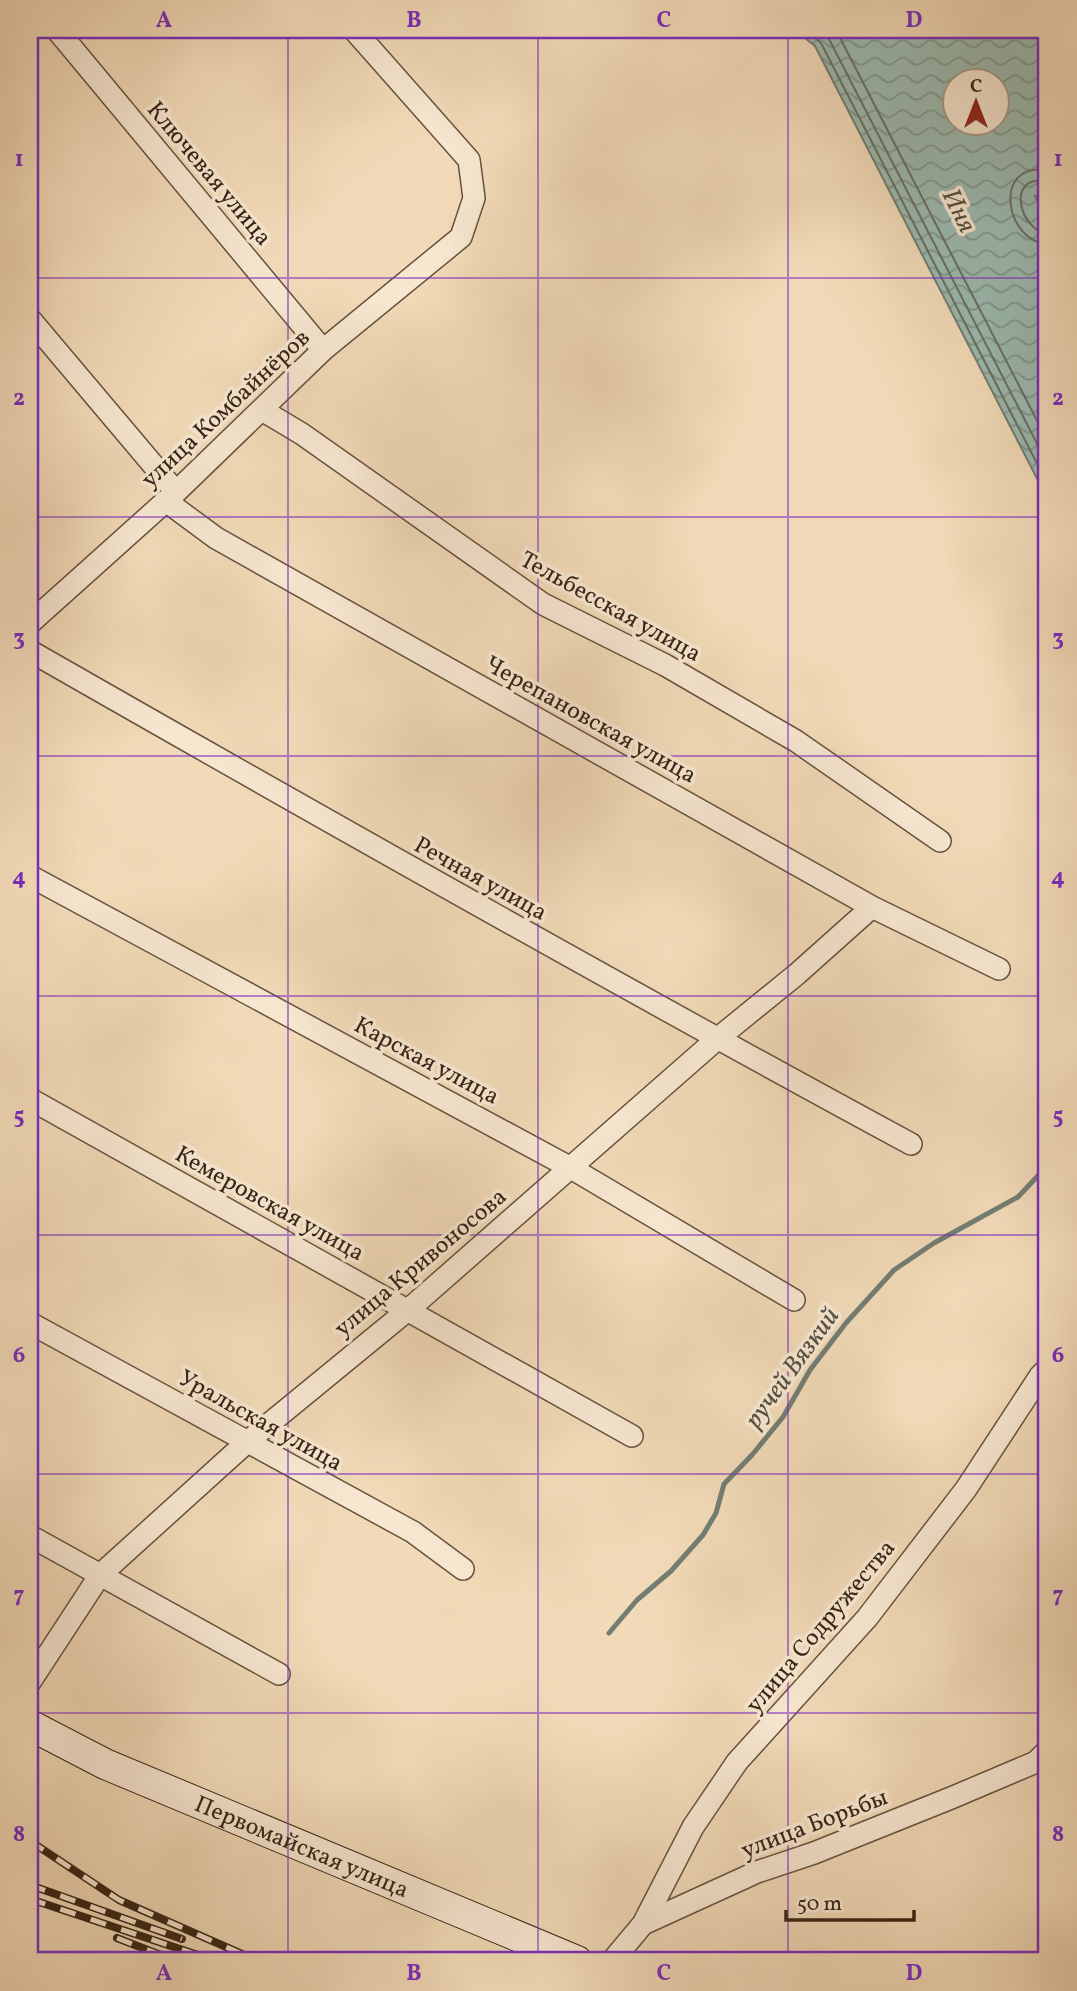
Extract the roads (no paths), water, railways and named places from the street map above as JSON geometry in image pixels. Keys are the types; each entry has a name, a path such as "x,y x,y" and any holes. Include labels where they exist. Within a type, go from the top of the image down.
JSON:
{"main road":[{"name":"Первомайская улица","path":"30,1725 105,1764 577,1961"}],"street":[{"name":"Ключевая улица","path":"57,30 323,350"},
{"name":"улица Комбайнёров","path":"30,623 171,497 323,350 461,237 474,198 469,160 354,30"},
{"name":"Черепановская улица","path":"30,319 171,497 216,538 872,906 999,969"},
{"name":"Тельбесская улица","path":"262,411 302,435 543,604 665,665 796,741 940,841"},
{"name":"Речная улица","path":"30,651 343,831 911,1144"},
{"name":"Карская улица","path":"30,876 570,1168 794,1300"},
{"name":"улица Кривоносова","path":"30,1682 100,1575 247,1442 408,1310 872,906"},
{"name":"Кемеровская улица","path":"30,1099 632,1436"},
{"name":"Уральская улица","path":"30,1323 412,1532 463,1569"},
{"name":"улица Содружества","path":"643,1924 693,1827 737,1762 867,1618 966,1489 1047,1369"},
{"path":"30,1536 279,1674"},
{"name":"улица Борьбы","path":"612,1961 643,1924 757,1872 814,1853 1043,1760"}],"water":[{"name":"Иня","path":"795,30 1040,30 1047,43 1047,197 1035,196 1047,220 1047,498 815,46"}],"waterway":[{"name":"ручей Вязкий","path":"609,1633 637,1600 671,1571 703,1535 716,1513 724,1484 783,1417 810,1370 846,1323 894,1270 934,1243 1018,1197 1047,1166"}],"railway":[{"path":"30,1841 119,1900 258,1961"},
{"path":"30,1885 182,1939"},
{"path":"30,1899 216,1961"},
{"path":"117,1938 176,1961"}]}
